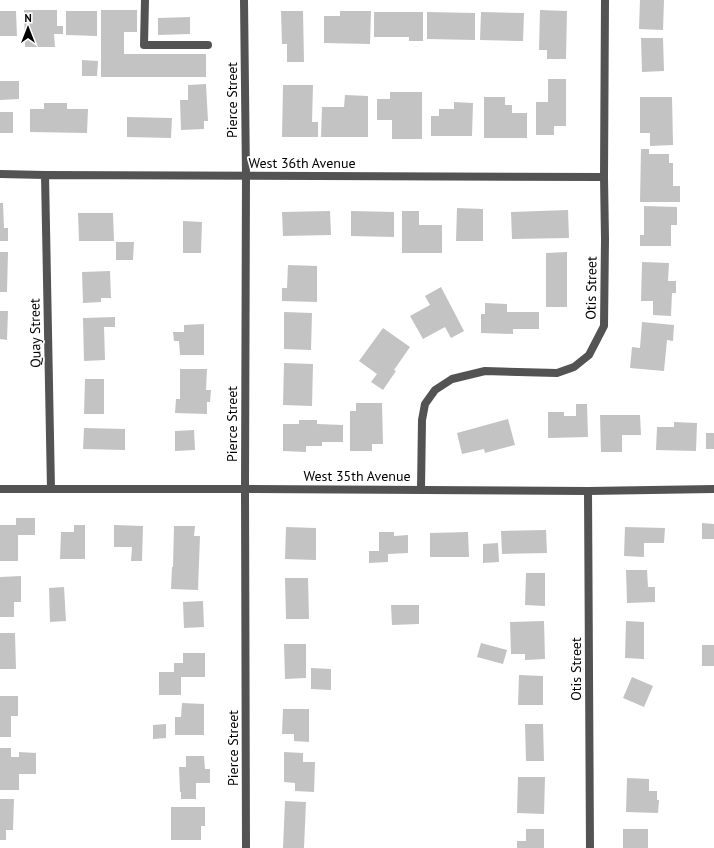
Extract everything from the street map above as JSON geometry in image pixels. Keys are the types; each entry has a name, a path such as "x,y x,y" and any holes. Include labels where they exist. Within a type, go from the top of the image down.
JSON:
{"street":[{"path":"145,0 144,45 208,45"},
{"name":"Pierce Street","path":"244,0 246,176 246,848"},
{"name":"Otis Street","path":"421,489 422,420 425,404 435,390 452,379 485,371 557,373 574,367 589,355 604,326 605,0"},
{"name":"West 36th Avenue","path":"0,174 604,177"},
{"name":"Quay Street","path":"45,175 51,489"},
{"name":"West 35th Avenue","path":"0,489 245,488 588,491 714,489"},
{"name":"Otis Street","path":"588,491 590,848"}],"building":[{"path":"640,0 664,0 663,30 639,29"},
{"path":"24,10 57,10 57,26 63,26 63,34 54,34 55,47 25,47"},
{"path":"101,10 137,10 137,32 124,32 124,54 206,54 206,77 101,77"},
{"path":"540,10 567,11 566,59 547,59 547,50 539,50"},
{"path":"0,11 16,11 17,36 0,36"},
{"path":"66,11 97,11 97,36 66,35"},
{"path":"281,11 303,11 304,62 287,62 287,44 282,44"},
{"path":"340,11 371,11 370,44 324,43 324,16 340,16"},
{"path":"374,12 423,12 423,41 409,41 409,37 374,37"},
{"path":"427,12 475,13 475,40 427,39"},
{"path":"481,12 524,13 523,41 480,40"},
{"path":"190,17 190,34 158,35 158,18"},
{"path":"641,38 663,38 664,71 642,72"},
{"path":"82,60 98,61 97,76 82,76"},
{"path":"548,79 566,79 566,126 554,126 554,135 536,135 536,102 548,102"},
{"path":"0,81 19,81 19,99 0,100"},
{"path":"206,84 208,121 204,121 204,129 181,130 180,100 188,100 188,85"},
{"path":"283,85 313,85 312,122 318,122 318,137 282,137"},
{"path":"390,92 422,92 422,139 392,139 392,120 377,120 377,99 390,99"},
{"path":"345,95 368,96 368,137 321,137 322,107 344,107"},
{"path":"484,97 505,97 505,105 512,105 512,113 527,113 527,138 484,138"},
{"path":"640,97 672,97 673,145 650,146 650,133 640,133"},
{"path":"454,102 473,103 472,136 431,136 431,116 439,116 439,109 454,109"},
{"path":"44,103 67,103 67,109 88,109 87,133 30,132 30,109 44,109"},
{"path":"0,112 13,112 13,133 0,133"},
{"path":"127,117 172,118 171,138 127,137"},
{"path":"641,149 649,149 649,154 669,154 669,163 673,163 673,186 680,186 680,202 640,202"},
{"path":"0,203 3,203 4,228 8,228 8,241 0,241"},
{"path":"644,206 677,207 677,225 671,225 671,246 640,246 640,235 644,235"},
{"path":"457,208 483,209 483,241 456,241"},
{"path":"568,210 569,238 512,239 511,212"},
{"path":"330,211 331,235 283,236 282,212"},
{"path":"351,211 394,212 394,237 351,236"},
{"path":"402,211 419,211 419,225 442,225 442,253 402,253"},
{"path":"78,213 113,213 114,241 79,241"},
{"path":"183,221 202,222 201,253 183,253"},
{"path":"116,242 134,242 133,260 116,260"},
{"path":"0,252 8,252 7,292 0,292"},
{"path":"567,252 567,307 546,307 546,253"},
{"path":"642,262 669,263 668,281 676,281 676,293 672,293 671,316 653,315 653,301 641,301"},
{"path":"288,265 317,266 317,302 282,301 282,288 287,288"},
{"path":"110,271 111,298 101,298 101,302 83,303 82,272"},
{"path":"441,287 464,331 451,338 445,327 423,339 410,316 430,305 425,296"},
{"path":"485,303 507,304 507,312 539,312 539,329 513,329 513,334 481,333 481,314 485,314"},
{"path":"0,311 8,311 7,340 0,339"},
{"path":"284,312 312,313 311,350 284,349"},
{"path":"115,317 115,327 104,327 105,360 84,361 83,318"},
{"path":"642,322 674,325 673,341 667,340 664,371 630,368 632,347 640,348"},
{"path":"204,324 204,355 180,355 179,341 174,341 173,332 184,332 184,325"},
{"path":"383,328 410,347 394,370 396,371 383,390 371,382 377,374 359,361"},
{"path":"284,363 313,364 312,406 283,405"},
{"path":"180,369 207,369 206,390 211,390 210,402 207,402 207,414 175,413 176,399 180,399"},
{"path":"85,379 104,379 104,414 84,414"},
{"path":"356,403 382,403 383,444 372,444 372,451 350,451 350,411 356,411"},
{"path":"576,404 587,404 588,437 548,438 548,412 564,412 564,416 576,416"},
{"path":"600,415 640,415 641,435 622,435 622,452 601,452"},
{"path":"508,419 515,445 485,453 484,449 462,454 457,433"},
{"path":"299,420 317,420 317,424 343,425 343,442 322,442 322,446 306,446 306,452 283,451 283,424 299,424"},
{"path":"674,422 697,423 696,451 656,450 657,427 674,427"},
{"path":"84,428 125,429 125,450 83,449"},
{"path":"194,430 195,450 175,451 175,431"},
{"path":"706,433 714,433 714,449 706,449"},
{"path":"16,518 35,518 35,535 18,535 18,561 0,561 0,525 16,525"},
{"path":"702,523 714,524 714,539 702,539"},
{"path":"74,525 85,525 85,559 60,559 61,532 74,532"},
{"path":"114,525 143,526 142,561 131,561 132,547 114,547"},
{"path":"174,526 195,526 194,536 200,536 198,590 171,589"},
{"path":"286,527 316,528 316,560 285,559"},
{"path":"625,527 665,528 664,543 644,543 644,557 624,556"},
{"path":"546,530 547,553 502,554 501,531"},
{"path":"379,532 394,532 394,536 408,535 408,553 388,554 388,562 369,563 369,551 379,551"},
{"path":"468,532 469,557 430,557 430,533"},
{"path":"498,543 499,562 483,563 483,544"},
{"path":"626,570 647,570 648,587 655,587 655,602 627,603"},
{"path":"526,573 545,573 545,606 525,605"},
{"path":"21,576 21,602 14,602 14,617 0,617 0,577"},
{"path":"285,578 308,578 309,619 286,619"},
{"path":"64,587 66,621 50,622 49,588"},
{"path":"203,601 204,627 184,628 183,602"},
{"path":"391,605 419,605 419,624 392,625"},
{"path":"544,621 545,659 525,660 525,654 511,654 510,622"},
{"path":"626,621 644,622 644,659 625,658"},
{"path":"0,633 15,633 16,669 0,669"},
{"path":"481,643 507,650 503,664 477,657"},
{"path":"284,644 306,644 306,678 285,679"},
{"path":"702,645 714,645 714,666 702,666"},
{"path":"183,653 205,653 205,677 181,677 181,695 159,695 159,672 174,672 174,663 183,663"},
{"path":"311,668 331,669 331,690 311,689"},
{"path":"519,675 543,676 543,705 518,705"},
{"path":"632,677 653,686 644,707 623,698"},
{"path":"0,696 18,696 18,716 11,716 11,737 0,737"},
{"path":"182,703 204,704 204,735 175,735 175,717 181,717"},
{"path":"283,709 309,709 309,742 294,741 294,734 282,734"},
{"path":"166,724 166,738 153,739 153,725"},
{"path":"525,724 543,724 544,761 526,761"},
{"path":"0,748 11,748 11,757 19,757 19,752 36,753 36,774 19,774 19,790 0,790"},
{"path":"284,752 303,753 303,762 315,762 314,792 295,791 295,783 284,782"},
{"path":"186,756 204,756 205,769 210,769 210,783 196,783 196,799 181,799 179,767 186,767"},
{"path":"518,777 545,777 544,814 517,813"},
{"path":"627,778 649,779 649,791 657,791 657,800 659,800 658,813 626,812"},
{"path":"0,799 14,799 13,830 6,830 6,840 0,840"},
{"path":"285,801 306,802 304,848 283,848"},
{"path":"171,807 205,807 205,826 201,826 201,840 171,840"},
{"path":"526,829 544,829 544,848 517,848 517,841 526,841"},
{"path":"623,829 648,829 648,848 623,848"}]}
